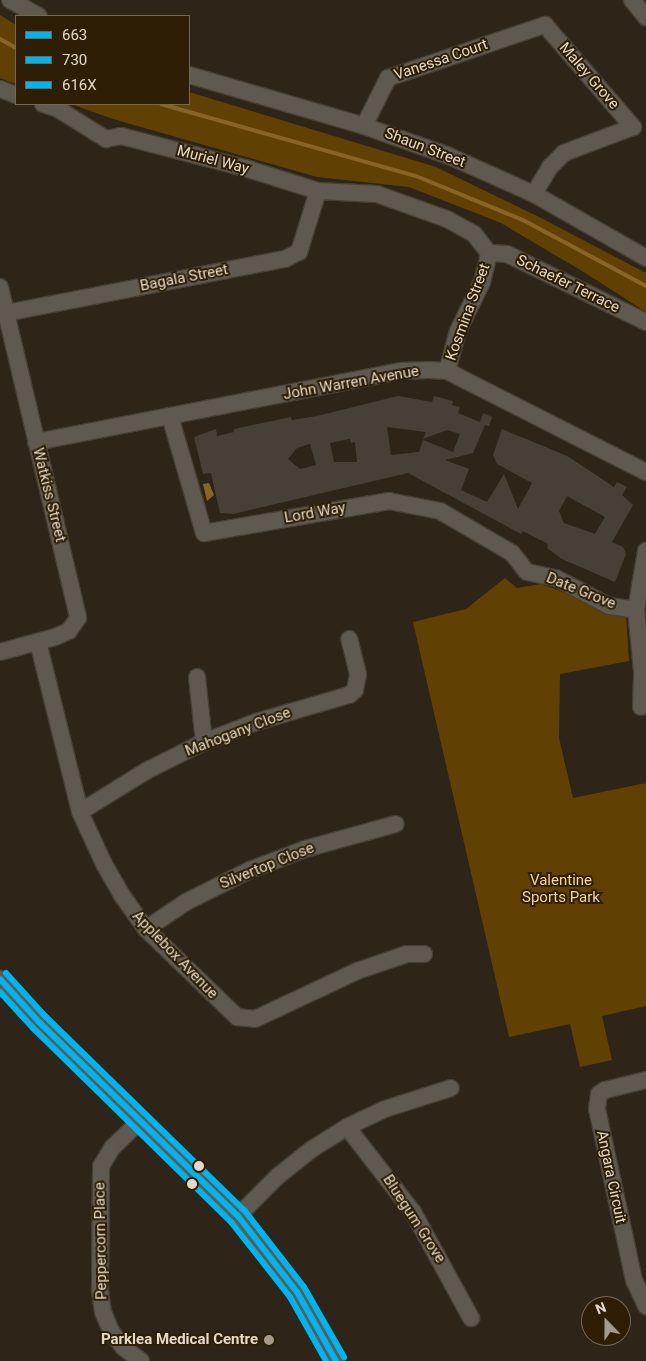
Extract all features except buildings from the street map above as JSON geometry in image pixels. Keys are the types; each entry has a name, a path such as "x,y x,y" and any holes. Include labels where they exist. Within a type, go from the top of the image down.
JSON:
{"street":[{"path":"10,0 36,15"},
{"path":"632,0 646,18"},
{"name":"Vanessa Court","path":"364,126 388,78 545,25"},
{"name":"Maley Grove","path":"534,194 550,168 564,153 633,127 545,25"},
{"name":"Shaun Street","path":"190,75 364,126 450,156 534,194 646,258"},
{"path":"0,90 15,95"},
{"name":"Muriel Way","path":"46,105 58,109 106,139 121,136 245,168 318,191 377,194 447,219 474,234 489,253"},
{"name":"Bagala Street","path":"6,313 285,259 299,252 318,191"},
{"name":"Schaefer Terrace","path":"489,253 507,254 646,322"},
{"name":"Kosmina Street","path":"447,371 458,331 482,282 489,253"},
{"name":"Watkiss Street","path":"0,287 78,618 69,631 0,652"},
{"name":"John Warren Avenue","path":"36,442 400,371 447,371 646,472"},
{"name":"Lord Way","path":"170,416 204,533 389,501 440,511 512,553 527,572"},
{"path":"641,707 642,671 636,610 646,551"},
{"name":"Date Grove","path":"527,572 556,578 603,604 636,610"},
{"name":"Mahogany Close","path":"80,812 146,771 204,742 256,722 349,695 355,690 358,674 349,639"},
{"name":"Applebox Avenue","path":"38,642 80,812 121,894 146,929 237,1017 255,1019 357,971 407,954 424,954"},
{"path":"197,677 204,742"},
{"name":"Silvertop Close","path":"146,929 186,902 250,870 305,849 396,824"},
{"path":"0,979 140,1121 238,1216 297,1292 336,1361"},
{"name":"Angara Circuit","path":"646,1080 605,1090 599,1094 596,1109 634,1280 646,1306"},
{"path":"238,1216 278,1176 312,1149 347,1127 385,1109 451,1088"},
{"name":"Peppercorn Place","path":"140,1121 112,1148 101,1166 100,1291 102,1312 110,1331 123,1346 142,1361"},
{"name":"Bluegum Grove","path":"347,1127 413,1212 471,1318"}],"green space":[{"path":"0,15 15,24 15,84 0,78"},
{"path":"190,92 436,167 541,218 646,273 646,312 587,274 501,223 409,187 317,177 113,119 74,105 190,105"},
{"name":"Valentine Sports Park","path":"505,578 517,588 541,584 626,615 629,661 560,674 559,738 573,798 646,783 646,1006 602,1016 612,1060 580,1067 570,1024 509,1037 413,622 466,609"}],"shaded area":[{"path":"209,483 214,495 207,501 203,484"}],"waterway":[{"path":"0,39 15,47"},
{"path":"165,105 416,176 523,220 646,286"}],"transit line":[{"name":"616X","path":"6,973 45,1016 245,1211 304,1287 344,1357"},
{"name":"663","path":"0,979 39,1022 238,1216 297,1292 336,1361"},
{"name":"730","path":"0,992 33,1028 231,1222 290,1297 326,1361"}],"place":[{"name":"Parklea Medical Centre","path":"269,1340"}]}
